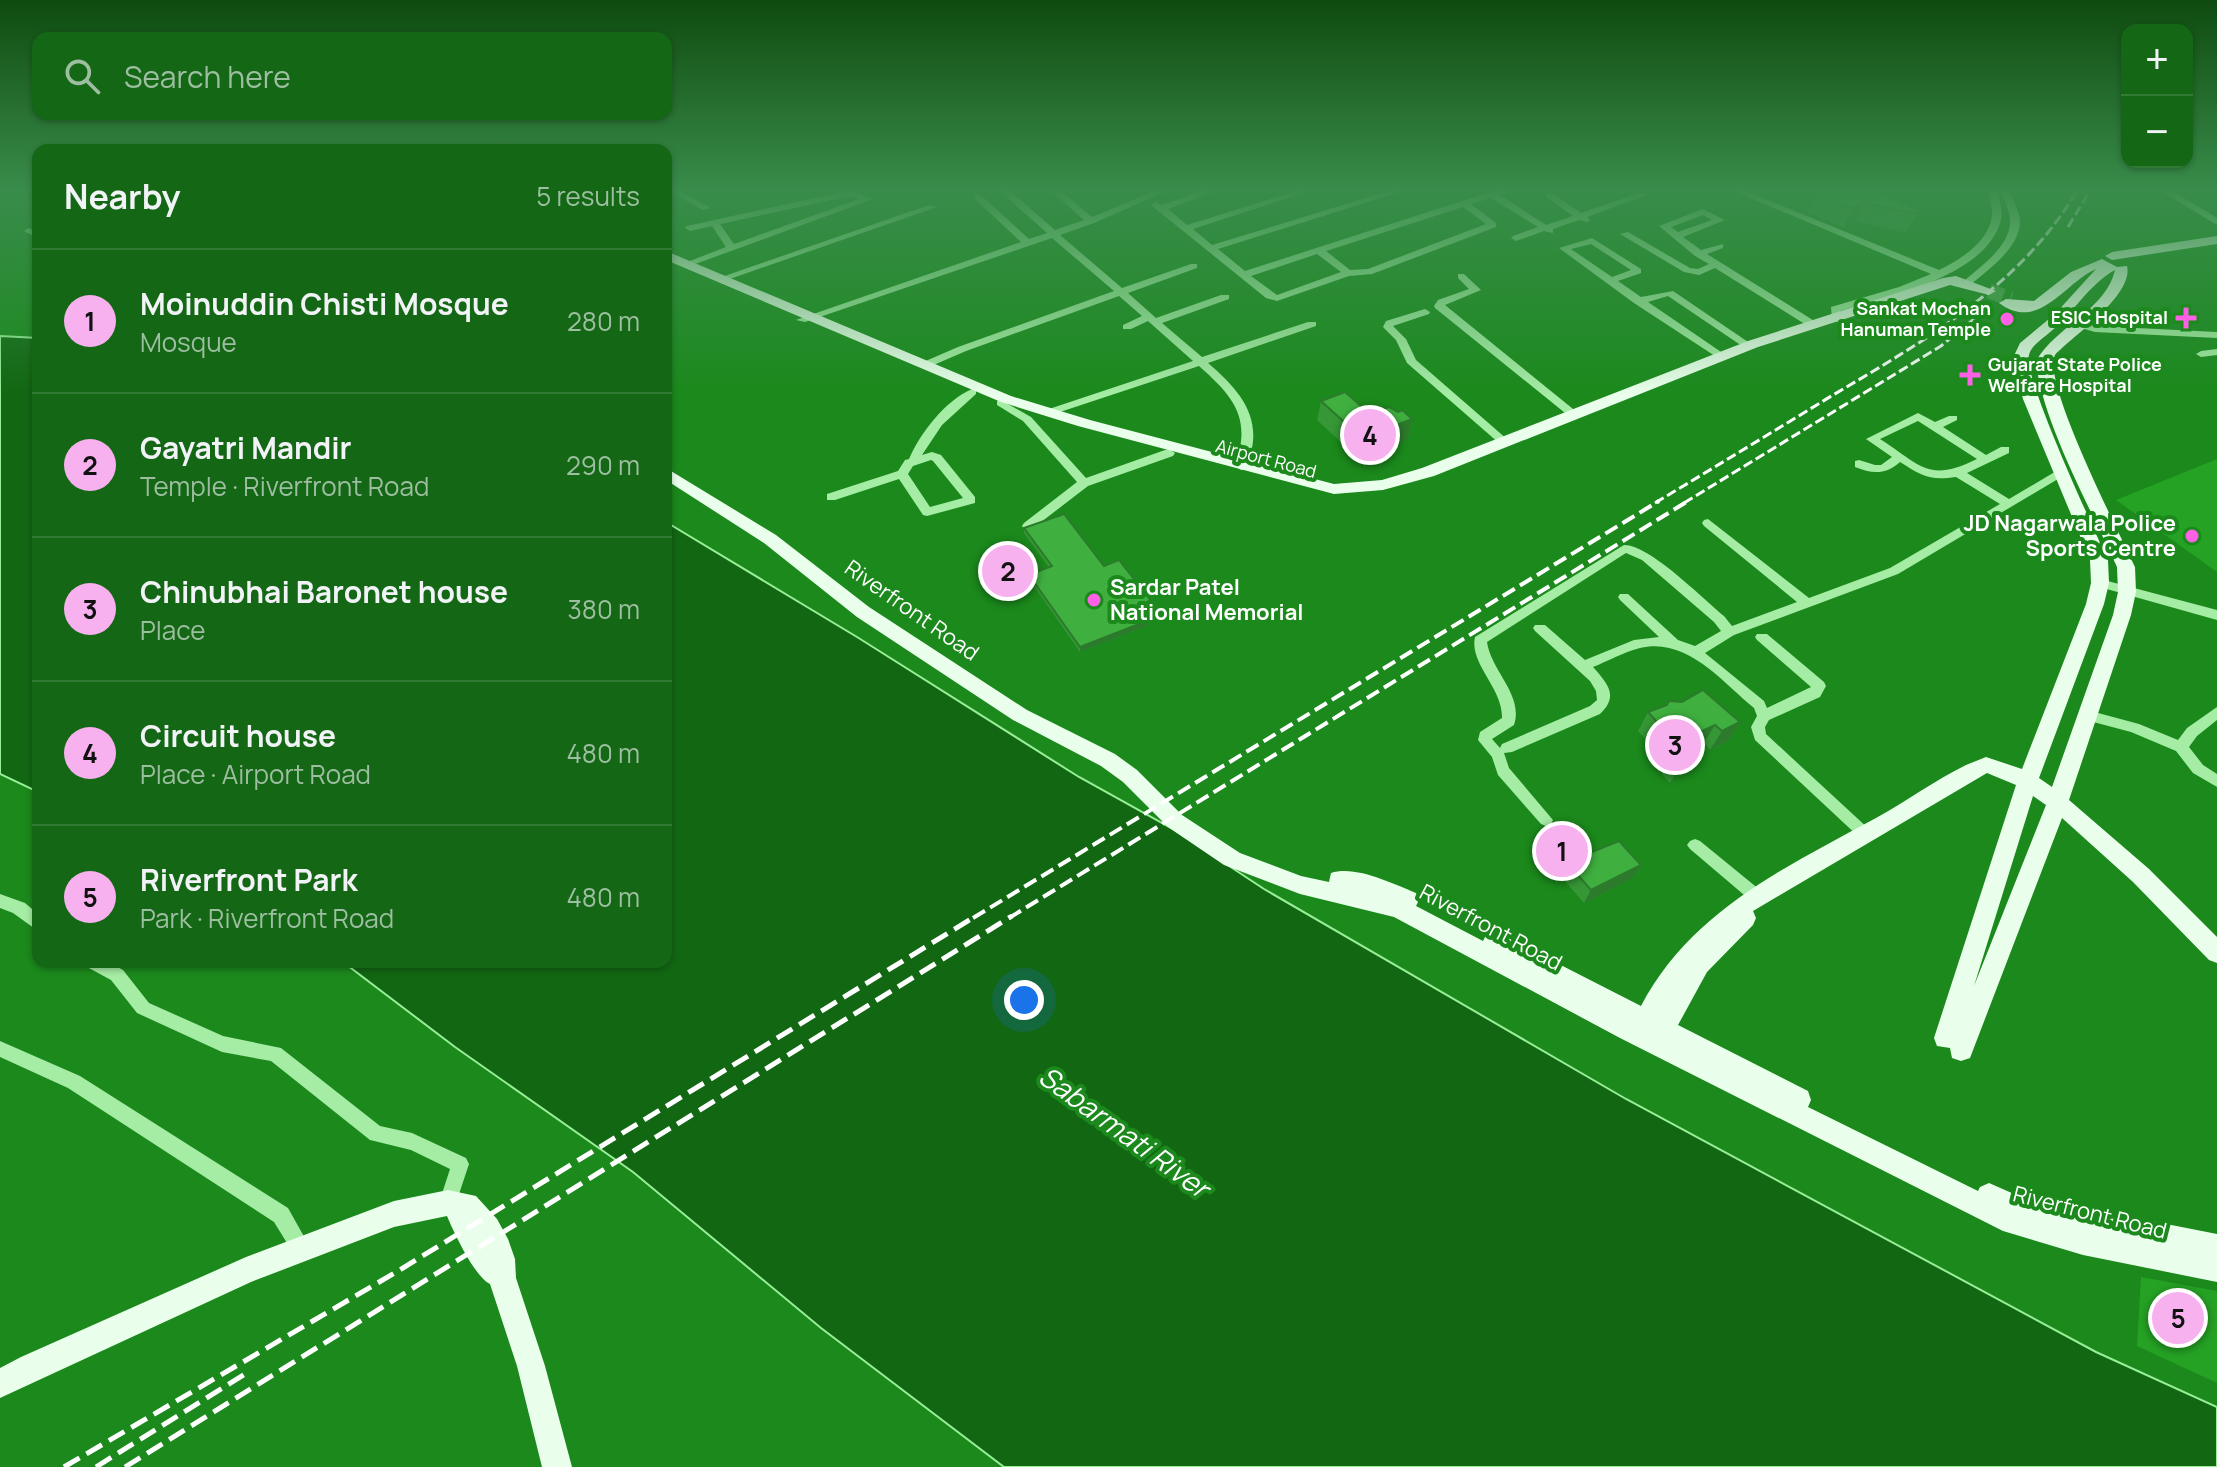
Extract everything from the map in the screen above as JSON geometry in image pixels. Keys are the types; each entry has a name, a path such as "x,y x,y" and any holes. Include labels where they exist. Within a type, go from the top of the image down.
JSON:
{"main road":[{"path":"2113,264 2123,275 2117,286 2081,325 2046,354 2042,364 2054,404 2126,567 2127,592 2122,615 2055,807 1953,1044 2026,786 2095,604 2100,583 2099,560 2031,399 2020,358 2025,346 2060,317 2101,272 2113,264 2141,257"},
{"path":"2009,301 2028,309 2042,306 2083,268 2158,257"},
{"name":"Airport Road","path":"672,260 721,279 804,319 1006,399 1241,466 1334,489 1383,485 1428,472 1751,345 1808,326 1840,320"},
{"name":"Airport Road","path":"672,261 1001,403 1333,497 1388,492 1860,314"},
{"path":"1948,281 1967,283 1987,292 1959,286 1947,288 1860,314 1948,281"},
{"name":"Riverfront Road","path":"672,464 777,533 872,605 1048,717 1134,766 1161,790 1175,809 1226,843 1278,868 1378,888 1427,908 1650,1032 2012,1222 2083,1242 2217,1268"},
{"name":"Riverfront Road","path":"672,476 770,539 863,612 1020,715 1108,760 1130,776 1175,821 1232,859 1300,885 1399,908 2012,1207 2217,1247"},
{"path":"1650,1032 1667,980 1707,932 1755,895 1986,765 1997,765 2055,807 2192,925 2217,953"},
{"path":"1650,1032 1714,947 1770,899 1978,780 1997,779 2026,786"},
{"path":"2055,807 2180,928 2217,969"},
{"path":"0,1384 45,1361 302,1249 394,1214 453,1205 460,1220 483,1249 495,1274 502,1278 531,1366 557,1467"}],"street":[{"path":"687,264 705,257"},
{"path":"721,279 784,257"},
{"path":"804,319 985,257"},
{"path":"1080,257 1225,383 1245,409 1250,427 1241,466"},
{"path":"1222,257 1270,296 1277,298 1348,273 1369,272 1407,257"},
{"path":"1243,275 1299,257"},
{"path":"1328,257 1348,273"},
{"path":"1577,257 1722,356"},
{"path":"1610,281 1638,271 1617,257"},
{"path":"1665,257 1687,270 1699,272 1715,265"},
{"path":"1703,257 1808,326"},
{"path":"1900,257 1940,274"},
{"path":"1840,320 1835,309 1940,274 1968,257"},
{"path":"1967,283 1994,257"},
{"path":"925,365 1194,266"},
{"path":"1461,276 1476,290 1442,302 1439,306 1574,415"},
{"path":"1741,288 1808,326"},
{"path":"1638,301 1670,293 1751,345"},
{"path":"1127,327 1225,297"},
{"path":"1701,309 1751,345"},
{"path":"1425,312 1390,323 1388,327 1401,339 1411,361 1504,442"},
{"path":"1050,412 1312,324"},
{"path":"2081,325 2095,329 2217,336"},
{"path":"2201,354 2217,352"},
{"path":"914,461 928,437 953,407 972,392"},
{"path":"1001,403 1027,419 1084,483"},
{"path":"1985,459 1915,416 1872,439 1933,476 1958,473 2005,450"},
{"path":"1935,426 1953,418"},
{"path":"1028,526 1084,483 1169,453"},
{"path":"831,497 902,474 909,463 932,456 937,458 971,500 927,512 902,474"},
{"path":"1859,464 1872,471 1887,468 1898,457"},
{"path":"1958,473 2008,504"},
{"path":"1696,652 1729,632 1894,571 2062,473"},
{"path":"1708,523 1808,604"},
{"path":"1546,820 1503,771 1498,755 1485,740 1485,736 1509,721 1510,709 1503,687 1480,653 1480,640 1624,549 1632,549 1646,557 1719,619 1729,632"},
{"path":"2100,583 2217,615"},
{"path":"1624,597 1673,641 1696,652 1759,705 1764,716"},
{"path":"1507,748 1595,710 1604,702 1597,681 1540,628"},
{"path":"1762,637 1819,686 1815,693 1764,716 1758,727 1760,736 1865,834"},
{"path":"1583,666 1649,640 1673,641"},
{"path":"2181,747 2192,732 2217,712"},
{"path":"2087,715 2181,747 2198,769 2217,781"},
{"path":"1695,845 1755,895"},
{"path":"0,901 19,908 32,919"},
{"path":"104,968 117,975 143,1008 222,1044 275,1054 376,1134 412,1142 460,1164 453,1205"},
{"path":"0,1049 74,1082 281,1215 302,1249"}],"shaded area":[{"name":"JD Nagarwala Police Sports Centre","path":"2217,459 2217,572 2116,500"},
{"path":"2141,1277 2217,1291 2217,1383 2137,1346"}],"water":[{"path":"0,336 32,338 32,789 0,774"},
{"name":"Sabarmati River","path":"672,526 857,637 1079,777 1173,829 1264,889 1626,1099 2096,1352 2217,1407 2217,1467 1004,1467 821,1328 633,1172 455,1047 351,968 672,968"}],"building":[{"path":"1345,392 1370,414 1389,407 1398,412 1402,410 1412,419 1362,438 1321,401"},
{"name":"Sardar Patel National Memorial","path":"1064,514 1104,566 1119,560 1162,615 1080,647 1029,575 1052,566 1024,528"},
{"path":"1703,690 1740,722 1722,731 1715,725 1689,737 1696,744 1684,750 1681,765 1672,756 1677,744 1648,712 1667,705 1669,701 1682,702"},
{"path":"1619,841 1641,865 1591,890 1570,866 1589,857 1587,854"}],"tunnel":[{"path":"1989,291 2011,299"}],"railway":[{"path":"1655,503 1937,331 2000,282 2025,257"},
{"path":"1684,503 1941,346 1990,306"},
{"path":"973,918 1659,501"},
{"path":"1009,918 1688,501"},
{"path":"64,1467 398,1271 976,916"},
{"path":"125,1467 1012,916"},
{"path":"96,1467 245,1374"}],"place":[{"name":"ESIC Hospital","path":"2186,318"},
{"name":"Sankat Mochan Hanuman Temple","path":"2007,319"},
{"name":"Gujarat State Police Welfare Hospital","path":"1970,375"},
{"name":"Circuit house","path":"1370,435"},
{"name":"JD Nagarwala Police Sports Centre","path":"2192,536"},
{"name":"Gayatri Mandir","path":"1008,571"},
{"name":"Sardar Patel National Memorial","path":"1094,600"},
{"name":"Chinubhai Baronet house","path":"1675,745"},
{"name":"Moinuddin Chisti Mosque","path":"1562,851"},
{"name":"Riverfront Park","path":"2178,1318"}]}
